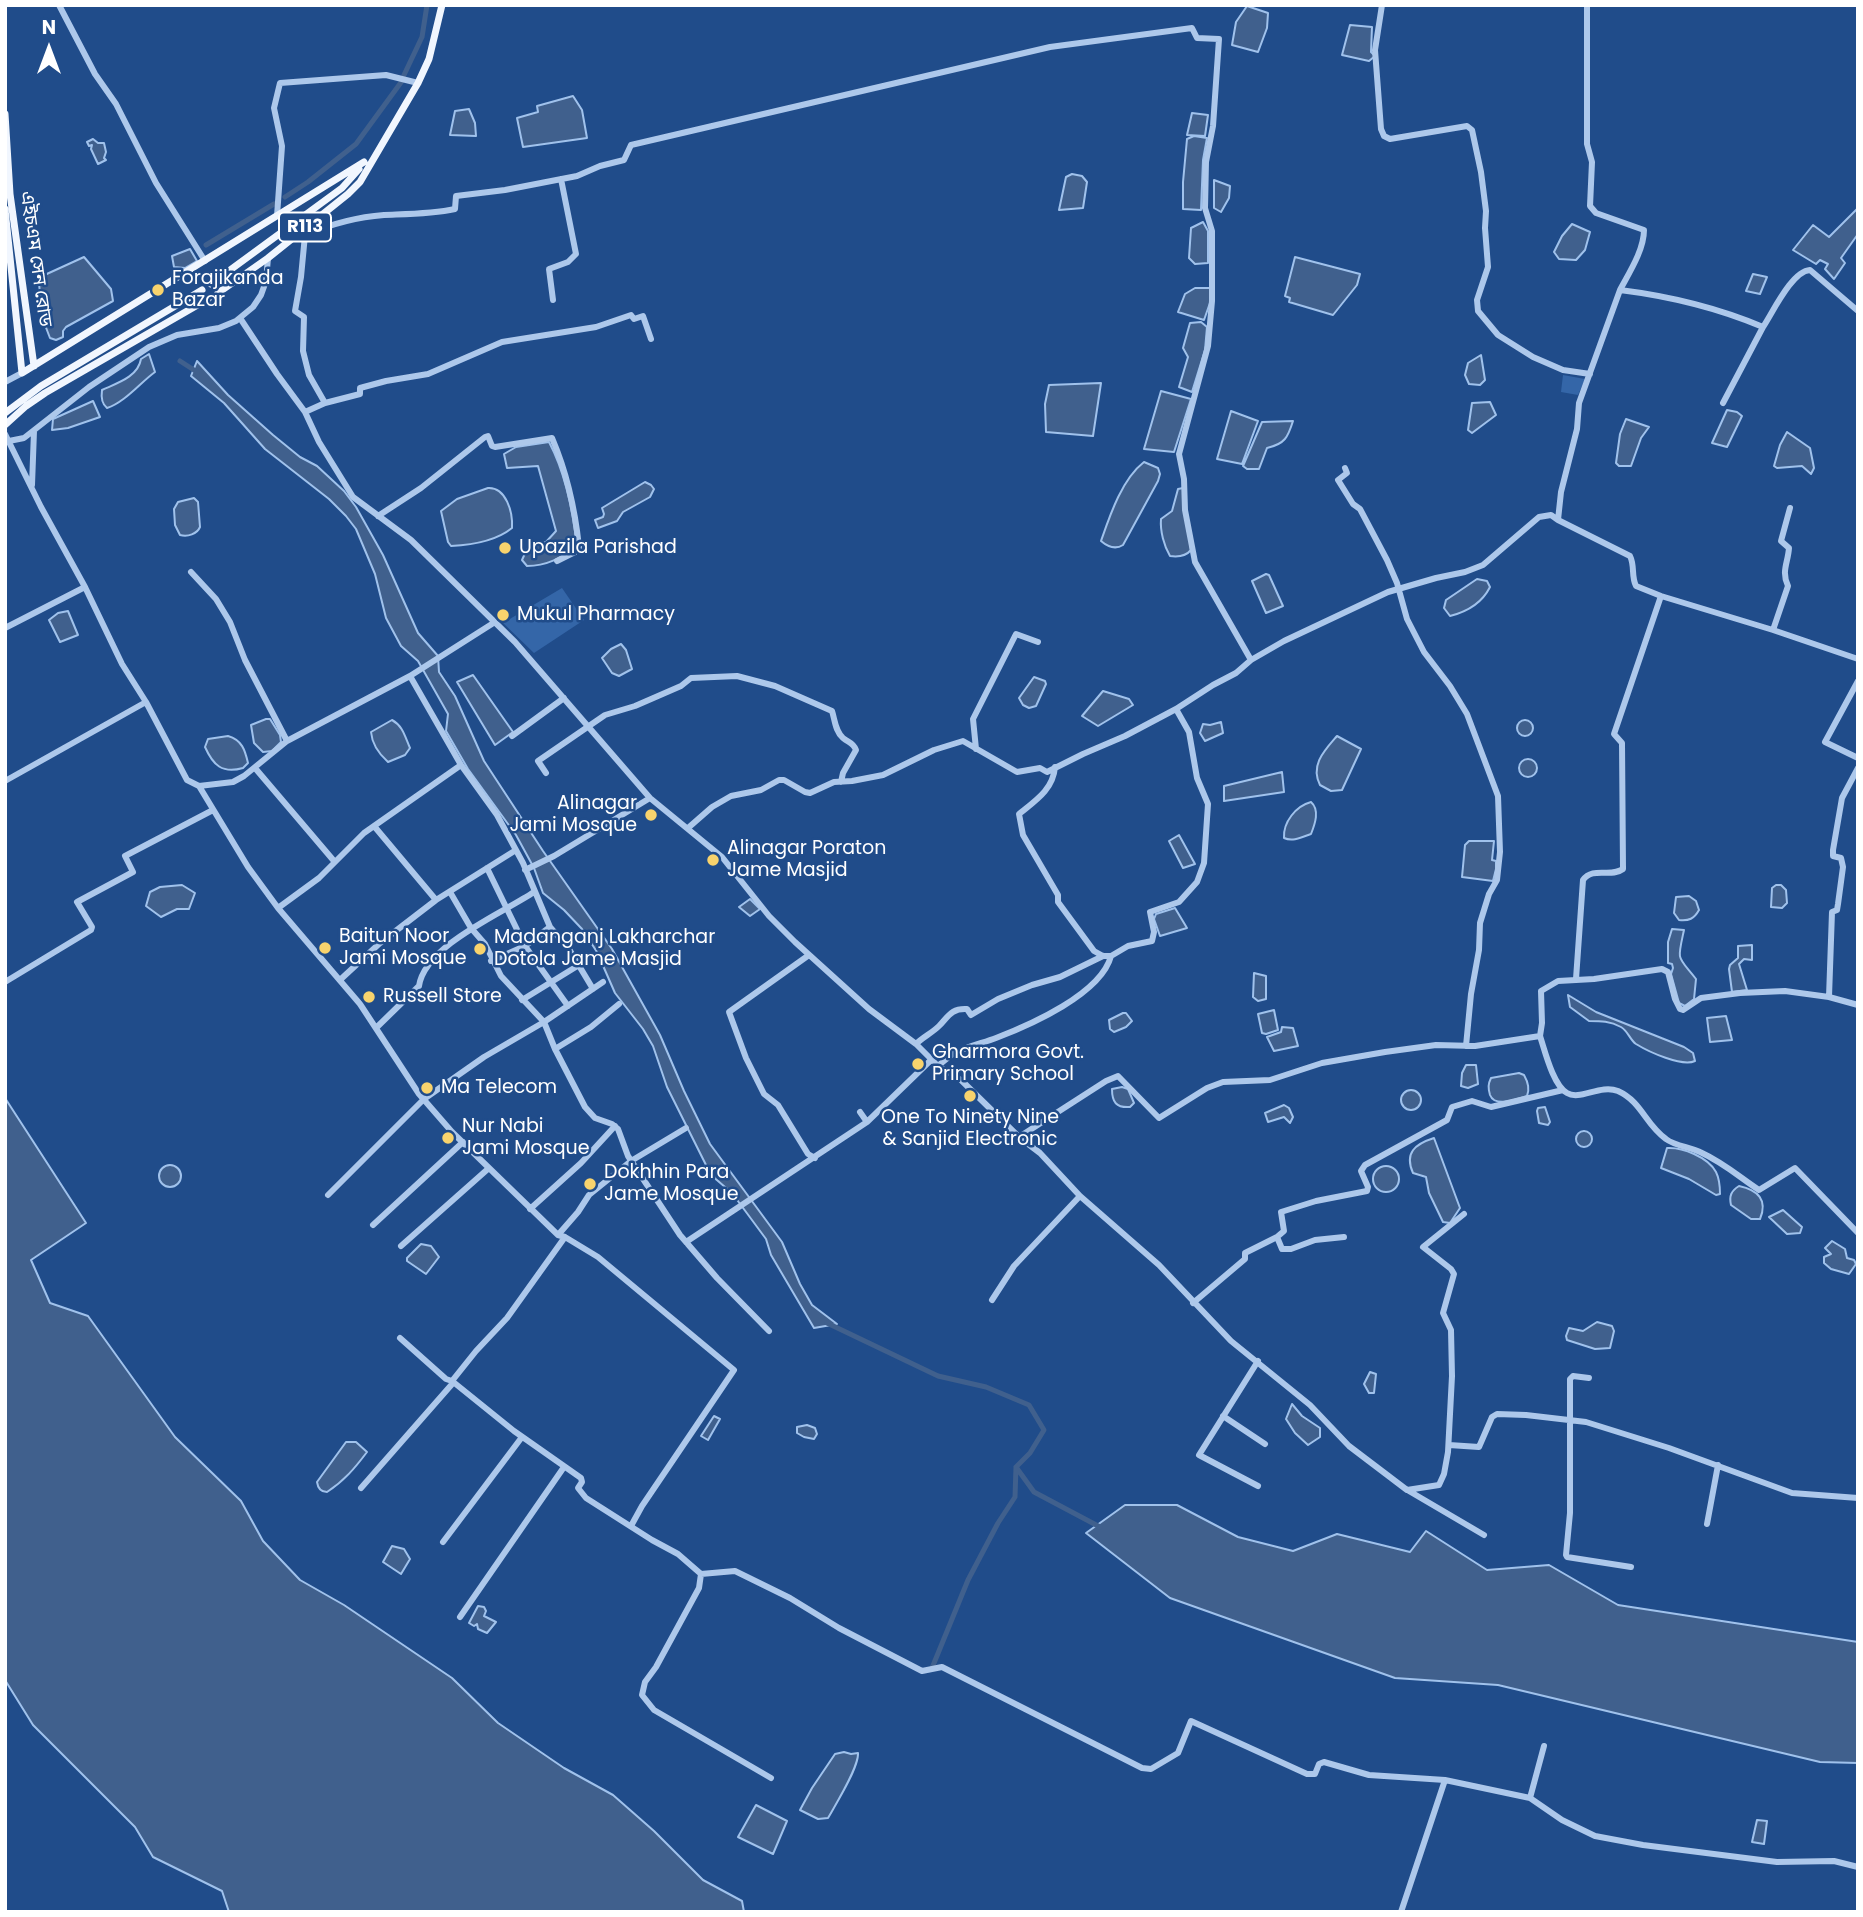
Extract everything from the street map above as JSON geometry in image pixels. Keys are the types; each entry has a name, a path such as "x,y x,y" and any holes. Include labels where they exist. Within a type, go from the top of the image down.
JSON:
{"main road":[{"name":"R113","path":"218,293 268,258 348,194 360,181 418,83 429,59 442,5"},
{"name":"এইচএম সেন রোড","path":"5,114 10,194 34,366"},
{"name":"R113","path":"211,284 342,188 378,148"},
{"path":"22,373 365,162"},
{"name":"এইচএম সেন রোড","path":"5,209 22,373"},
{"path":"7,412 202,290"},
{"path":"5,425 43,389 208,299"}],"street":[{"path":"59,5 94,74 116,104 156,183 205,261"},
{"path":"1382,5 1375,50 1381,129 1384,136 1390,139 1467,126 1472,130 1486,211 1488,267 1477,300 1478,311 1498,335 1533,357 1563,370 1590,374"},
{"path":"1558,520 1561,492 1577,429 1579,403 1620,290 1644,236 1644,230 1596,213 1590,206 1592,162 1587,144 1587,5"},
{"path":"325,403 309,375 303,351 304,317 295,311 305,235 332,223 456,209 456,196 577,176 624,160 631,145 1050,47 1192,28 1197,38 1219,39 1213,125 1206,162 1205,208 1212,231 1212,301 1208,346 1179,454 1184,479 1185,510 1195,562 1251,660"},
{"path":"277,216 282,154 274,108 280,83 386,75 418,83"},
{"path":"553,300 549,269 568,262 576,254 561,179"},
{"path":"268,258 266,281 261,295 253,307 240,318 219,328 177,335 149,346 89,387 34,431 23,438 7,438 122,664 146,702 187,780 199,786 248,867 278,908 341,979 424,1099 463,1142 558,1235 598,1257 734,1370 631,1526"},
{"path":"1723,403 1763,327 1788,289 1806,270 1810,270 1858,311"},
{"path":"1620,290 1691,304 1744,318 1763,327"},
{"path":"305,412 325,403 360,394 360,388 428,374 502,342 524,337 596,327 631,316 634,319 643,316 651,339"},
{"path":"240,318 305,412 354,497 411,540 495,622 539,668 650,797 722,857 769,916 869,1009 916,1044 938,1066 961,1080 1019,1137 1040,1153 1080,1196 1159,1265 1231,1341 1310,1405 1349,1446 1407,1490 1484,1535"},
{"path":"5,382 22,373"},
{"path":"32,485 34,431"},
{"path":"378,516 421,488 485,437 488,436 493,447 552,438 567,479 579,547 557,561"},
{"path":"1345,468 1347,473 1338,481 1353,504 1360,509 1387,560 1408,619 1424,652 1450,685 1467,713 1498,796 1500,852 1497,880 1489,894 1480,923 1466,1046"},
{"path":"1773,630 1788,586 1783,569 1789,548 1781,541 1790,508"},
{"path":"688,828 712,807 731,796 761,790 779,780 787,781 807,793 841,782 883,775 934,750 958,742 965,742 1020,772 1040,768 1046,772 1176,709 1284,641 1398,589 1483,565 1539,517 1551,515 1630,556 1633,562 1632,578 1636,586 1858,659"},
{"path":"191,572 216,599 230,622 245,660 287,741"},
{"path":"5,628 85,587"},
{"path":"1576,979 1583,880 1590,873 1618,873 1623,869 1622,743 1614,734 1661,596"},
{"path":"199,786 233,782 255,768 287,741 410,676 495,622"},
{"path":"976,749 973,719 1016,634 1038,642"},
{"path":"410,676 461,765 498,815 527,869 550,928 569,949 593,989"},
{"path":"546,773 538,761 605,715 635,706 681,686 691,678 737,676 775,686 832,710 834,724 842,737 852,743 856,750 841,782"},
{"path":"1858,681 1825,742 1858,758"},
{"path":"512,736 564,698"},
{"path":"5,781 146,702"},
{"path":"916,1044 954,1012 967,1009 971,1015 998,999 1060,977 1102,956 1111,956 1128,946 1152,941 1154,932 1150,912 1179,902 1197,882 1204,863 1208,804 1197,778 1189,732 1176,709"},
{"path":"278,908 319,878 374,826 461,765"},
{"path":"255,768 334,861"},
{"path":"1055,768 1051,784 1019,814 1023,835 1058,895 1058,902 1094,951 1102,956"},
{"path":"1829,997 1832,912 1837,910 1843,867 1840,858 1833,856 1833,849 1842,798 1858,768"},
{"path":"527,869 554,856 650,797"},
{"path":"5,982 91,930 92,927 77,902 133,872 125,856 213,810"},
{"path":"374,826 436,900"},
{"path":"341,979 380,943 436,900 516,850"},
{"path":"487,868 525,946 568,1006"},
{"path":"450,892 471,928 485,944 500,976 544,1022 585,1107 595,1118 615,1126 631,1161 686,1242 769,1331"},
{"path":"376,1028 419,986 420,977 438,955 471,928 534,892"},
{"path":"491,961 525,946 550,928"},
{"path":"809,955 729,1012 746,1058 764,1094 778,1105 808,1154 814,1158"},
{"path":"938,1066 955,1053 1020,1028 1061,1006 1086,990 1108,966 1111,956"},
{"path":"523,1000 579,965"},
{"path":"1858,1004 1785,991 1701,998 1683,1010 1675,999 1666,970 1576,979 1558,981 1541,990 1540,1036 1549,1063 1568,1095 1578,1096 1609,1088 1629,1097 1639,1105 1644,1118 1667,1140 1732,1169 1759,1190 1795,1168 1858,1233"},
{"path":"328,1195 424,1099 484,1057 544,1022 603,982"},
{"path":"555,1049 591,1027 619,1004"},
{"path":"1019,1137 1118,1076 1159,1118 1207,1088 1223,1082 1270,1080 1322,1063 1385,1052 1436,1045 1466,1046 1540,1036"},
{"path":"686,1242 867,1122 931,1060"},
{"path":"1193,1303 1245,1259 1245,1253 1284,1231 1280,1212 1316,1201 1367,1191 1362,1171 1365,1165 1447,1120 1452,1107 1472,1101 1491,1107 1563,1090"},
{"path":"860,1112 867,1122"},
{"path":"530,1209 581,1163 615,1126"},
{"path":"558,1235 589,1195 631,1161 686,1128"},
{"path":"373,1225 463,1142"},
{"path":"401,1246 489,1168"},
{"path":"992,1300 1014,1266 1080,1196"},
{"path":"1407,1490 1439,1485 1444,1474 1449,1445 1451,1330 1443,1313 1454,1274 1423,1247 1464,1214"},
{"path":"361,1488 476,1351 508,1318 565,1237"},
{"path":"1277,1237 1282,1249 1291,1249 1315,1240 1344,1237"},
{"path":"400,1338 446,1379 581,1478 582,1482 578,1488 586,1497 652,1541 678,1554 701,1574 734,1571 790,1598 839,1628 922,1671 942,1667 1142,1768 1151,1769 1178,1753 1191,1721 1307,1774 1315,1774 1319,1765 1324,1762 1369,1775 1386,1774 1445,1780 1530,1798 1562,1820 1595,1836 1643,1845 1777,1862 1834,1861 1858,1867"},
{"path":"1258,1361 1199,1455 1258,1486"},
{"path":"1589,1378 1573,1376 1570,1379 1570,1513 1567,1557 1631,1567"},
{"path":"1449,1445 1479,1447 1492,1417 1497,1414 1570,1420 1606,1428 1792,1493 1858,1498"},
{"path":"1223,1416 1265,1444"},
{"path":"443,1542 522,1437"},
{"path":"1707,1524 1717,1465"},
{"path":"460,1617 564,1467"},
{"path":"701,1574 699,1588 645,1682 642,1695 654,1710 771,1778"},
{"path":"1530,1798 1544,1746"},
{"path":"1401,1912 1445,1780"}],"shaded area":[{"path":"1247,6 1268,13 1267,28 1258,52 1232,45 1236,22"},
{"path":"1350,25 1372,27 1371,52 1375,56 1369,61 1342,55"},
{"path":"573,96 582,110 587,138 523,147 517,118 538,112 537,106"},
{"path":"469,109 475,123 476,136 450,135 455,111"},
{"path":"1192,113 1208,115 1205,136 1187,135"},
{"path":"1194,136 1207,138 1203,160 1201,210 1183,209 1187,139"},
{"path":"93,139 104,143 106,152 106,160 98,164 91,149 92,145 89,146 87,142"},
{"path":"1072,174 1082,176 1087,182 1083,208 1059,210 1066,177"},
{"path":"1214,180 1230,186 1229,198 1221,212 1214,208"},
{"path":"1858,208 1858,234 1841,258 1845,263 1834,279 1825,269 1828,264 1820,260 1816,264 1793,250 1813,225 1829,237"},
{"path":"1203,222 1208,231 1208,263 1195,264 1189,258 1191,228"},
{"path":"1572,224 1590,232 1585,250 1576,260 1559,259 1554,252"},
{"path":"190,249 197,261 185,268 174,267 172,256"},
{"path":"84,257 111,289 113,301 66,327 63,337 56,340 50,338 45,325 38,278"},
{"path":"1295,257 1360,274 1357,285 1333,315 1289,302 1290,298 1285,296"},
{"path":"1753,274 1767,277 1760,294 1746,291"},
{"path":"1195,288 1210,288 1211,300 1204,320 1178,312 1185,294"},
{"path":"1201,322 1207,327 1205,350 1192,392 1179,387 1188,357 1183,348 1190,323"},
{"path":"149,354 155,372 126,397 107,408 102,400 102,390 131,375 141,359"},
{"path":"1481,355 1485,380 1480,385 1469,384 1465,375 1468,363"},
{"path":"197,361 228,395 300,457 317,466 344,491 356,507 383,555 418,633 438,656 439,672 455,696 484,761 612,949 660,1035 710,1144 782,1242 812,1305 837,1324 814,1328 771,1255 766,1239 732,1193 711,1175 667,1087 653,1046 643,1029 615,993 597,952 582,929 543,893 534,868 516,835 468,769 446,731 448,714 418,661 401,646 386,618 375,574 356,529 329,499 265,449 224,403 191,376"},
{"path":"1563,375 1585,379 1578,395 1561,392"},
{"path":"1101,383 1093,436 1046,432 1045,404 1049,385"},
{"path":"1161,391 1191,399 1174,452 1144,449"},
{"path":"93,401 100,417 68,428 52,430 53,419"},
{"path":"1490,402 1496,415 1472,433 1468,430 1472,403"},
{"path":"1727,410 1742,416 1727,447 1712,443"},
{"path":"1231,411 1258,421 1242,464 1217,459"},
{"path":"1626,419 1649,427 1641,438 1631,466 1619,466 1616,463 1620,434"},
{"path":"1293,421 1285,439 1267,448 1259,469 1247,469 1243,466 1262,422"},
{"path":"1787,432 1810,448 1814,468 1811,474 1802,466 1774,466"},
{"path":"549,442 568,493 577,547 553,561 527,566 522,560 527,549 546,542 556,531 538,466 507,468 504,454 516,447"},
{"path":"1144,462 1158,468 1158,481 1123,545 1114,548 1101,541 1123,488"},
{"path":"645,482 654,489 650,497 623,512 617,521 598,528 595,520 603,517 602,508"},
{"path":"488,488 504,496 510,508 512,528 483,542 451,546 441,511 457,499"},
{"path":"1183,488 1191,550 1181,556 1170,556 1163,538 1161,519 1172,511 1178,489"},
{"path":"194,498 198,502 200,527 192,534 180,535 175,525 174,509 178,502"},
{"path":"1269,575 1283,606 1266,613 1252,581"},
{"path":"1477,579 1487,581 1490,587 1487,593 1473,606 1450,616 1444,608 1446,600"},
{"path":"562,588 584,620 534,653 503,623"},
{"path":"68,611 78,635 60,642 49,620 58,613"},
{"path":"621,644 626,650 632,669 619,676 612,673 602,658"},
{"path":"473,675 513,732 495,745 457,682"},
{"path":"1034,677 1046,684 1036,706 1029,708 1023,705 1019,698"},
{"path":"1103,691 1129,699 1133,705 1098,726 1082,716"},
{"path":"270,719 280,735 281,742 272,751 263,752 254,743 251,725"},
{"path":"392,720 401,729 410,748 405,755 388,762 373,741 371,732"},
{"path":"1522,720 1528,720 1533,728 1531,734 1522,736 1517,731 1517,725"},
{"path":"1221,722 1223,733 1205,741 1200,733 1203,724"},
{"path":"228,736 237,740 244,750 248,763 243,768 224,769 211,759 205,747 208,739"},
{"path":"1337,736 1361,749 1342,790 1331,791 1320,785 1317,771 1320,759"},
{"path":"1528,759 1534,762 1537,768 1534,774 1528,777 1522,774 1519,768 1522,762"},
{"path":"1282,772 1284,792 1224,801 1224,786"},
{"path":"1311,802 1316,813 1311,834 1294,839 1284,838 1286,826 1292,816 1300,807"},
{"path":"1179,835 1195,864 1183,868 1169,841"},
{"path":"1469,841 1494,841 1492,860 1496,861 1496,869 1493,881 1462,877 1465,845"},
{"path":"182,885 195,893 189,909 177,909 161,917 146,906 150,892 160,887"},
{"path":"1781,885 1786,890 1787,903 1782,908 1771,907 1772,888"},
{"path":"1689,896 1696,901 1699,910 1691,919 1679,920 1674,913 1676,897"},
{"path":"750,899 760,909 750,916 739,907"},
{"path":"1175,908 1187,928 1160,936 1154,919 1156,914"},
{"path":"1672,929 1684,930 1680,958 1696,979 1694,999 1685,1006 1679,1003 1671,974 1672,964 1668,963 1668,942"},
{"path":"1752,945 1752,960 1744,959 1739,964 1747,990 1732,992 1729,969 1738,958 1738,946"},
{"path":"1254,973 1266,976 1266,999 1258,1001 1253,997"},
{"path":"1568,995 1596,1012 1684,1047 1693,1053 1695,1061 1682,1062 1666,1058 1636,1044 1617,1025 1589,1021 1570,1007"},
{"path":"1274,1010 1278,1030 1262,1033 1258,1014"},
{"path":"1123,1013 1132,1021 1114,1032 1110,1029 1109,1020"},
{"path":"1726,1016 1732,1040 1710,1042 1707,1018"},
{"path":"1282,1027 1293,1028 1298,1046 1274,1051 1267,1037 1281,1032"},
{"path":"1466,1065 1476,1065 1478,1084 1468,1088 1461,1086"},
{"path":"1519,1073 1524,1075 1527,1083 1527,1096 1501,1102 1493,1099 1489,1088 1491,1078"},
{"path":"1112,1089 1128,1089 1134,1103 1130,1107 1118,1105 1114,1101"},
{"path":"1411,1090 1418,1093 1421,1100 1418,1107 1411,1110 1404,1107 1401,1100 1404,1093"},
{"path":"5,1098 86,1223 31,1260 50,1303 88,1316 175,1437 241,1501 263,1541 300,1580 344,1605 452,1678 498,1723 564,1768 613,1795 703,1880 742,1901 744,1912 229,1912 222,1891 153,1857 135,1827 33,1725 5,1680"},
{"path":"1284,1105 1289,1108 1293,1117 1290,1123 1284,1117 1268,1122 1265,1113"},
{"path":"1545,1107 1550,1122 1548,1125 1539,1123 1538,1108"},
{"path":"1584,1131 1592,1139 1584,1147 1576,1139"},
{"path":"1434,1138 1460,1208 1450,1223 1443,1222 1429,1193 1426,1177 1413,1173 1411,1166 1413,1150 1421,1143"},
{"path":"1667,1148 1687,1151 1707,1162 1717,1174 1720,1194 1716,1195 1689,1179 1661,1168"},
{"path":"166,1165 174,1165 181,1172 181,1180 174,1187 166,1187 159,1180 159,1172"},
{"path":"1386,1166 1395,1170 1399,1179 1395,1188 1386,1192 1377,1188 1373,1179 1377,1170"},
{"path":"1739,1186 1760,1197 1763,1206 1760,1219 1751,1219 1731,1205 1731,1194"},
{"path":"1783,1210 1802,1227 1800,1233 1787,1234 1769,1217"},
{"path":"1832,1241 1845,1249 1847,1258 1854,1260 1856,1264 1849,1274 1831,1269 1824,1263 1824,1257 1831,1254 1825,1248"},
{"path":"421,1244 431,1246 439,1257 426,1274 407,1261"},
{"path":"1597,1322 1612,1326 1614,1331 1610,1348 1595,1349 1567,1340 1569,1328 1583,1331"},
{"path":"1370,1372 1376,1374 1374,1393 1369,1393 1364,1384"},
{"path":"1292,1404 1302,1416 1320,1428 1320,1437 1308,1445 1295,1433 1286,1419"},
{"path":"714,1416 720,1419 708,1440 701,1436"},
{"path":"807,1425 815,1428 817,1434 814,1439 797,1433 797,1427"},
{"path":"346,1442 356,1442 367,1452 339,1483 327,1492 321,1491 317,1482"},
{"path":"1125,1505 1177,1505 1238,1537 1293,1551 1337,1534 1410,1552 1426,1531 1487,1570 1549,1565 1618,1605 1858,1642 1858,1763 1820,1762 1498,1685 1395,1678 1170,1598 1086,1533"},
{"path":"392,1546 404,1549 410,1559 401,1574 383,1562"},
{"path":"478,1606 484,1607 484,1616 496,1622 487,1633 478,1629 477,1624 474,1626 469,1623"},
{"path":"858,1753 857,1759 828,1818 818,1819 800,1810 835,1754"},
{"path":"756,1805 787,1821 773,1854 738,1837"},
{"path":"1757,1820 1767,1821 1764,1844 1752,1842"}],"waterway":[{"path":"404,75 422,37 427,5"},
{"path":"285,197 356,144 402,81"},
{"path":"206,245 274,204"},
{"path":"180,361 197,372"},
{"path":"827,1323 938,1376 986,1387 1029,1405 1044,1430 1030,1453 1016,1467 1015,1497 968,1580 932,1668"},
{"path":"1016,1467 1034,1492 1100,1527"}],"place":[{"name":"Forajikanda Bazar","path":"158,290"},
{"name":"Upazila Parishad","path":"505,548"},
{"name":"Mukul Pharmacy","path":"503,615"},
{"name":"Alinagar Jami Mosque","path":"651,815"},
{"name":"Alinagar Poraton Jame Masjid","path":"713,860"},
{"name":"Baitun Noor Jami Mosque","path":"325,948"},
{"name":"Madanganj Lakharchar Dotola Jame Masjid","path":"480,949"},
{"name":"Russell Store","path":"369,997"},
{"name":"Gharmora Govt. Primary School","path":"918,1064"},
{"name":"Ma Telecom","path":"427,1088"},
{"name":"One To Ninety Nine & Sanjid Electronic","path":"970,1096"},
{"name":"Nur Nabi Jami Mosque","path":"448,1138"},
{"name":"Dokhhin Para Jame Mosque","path":"590,1184"}]}
